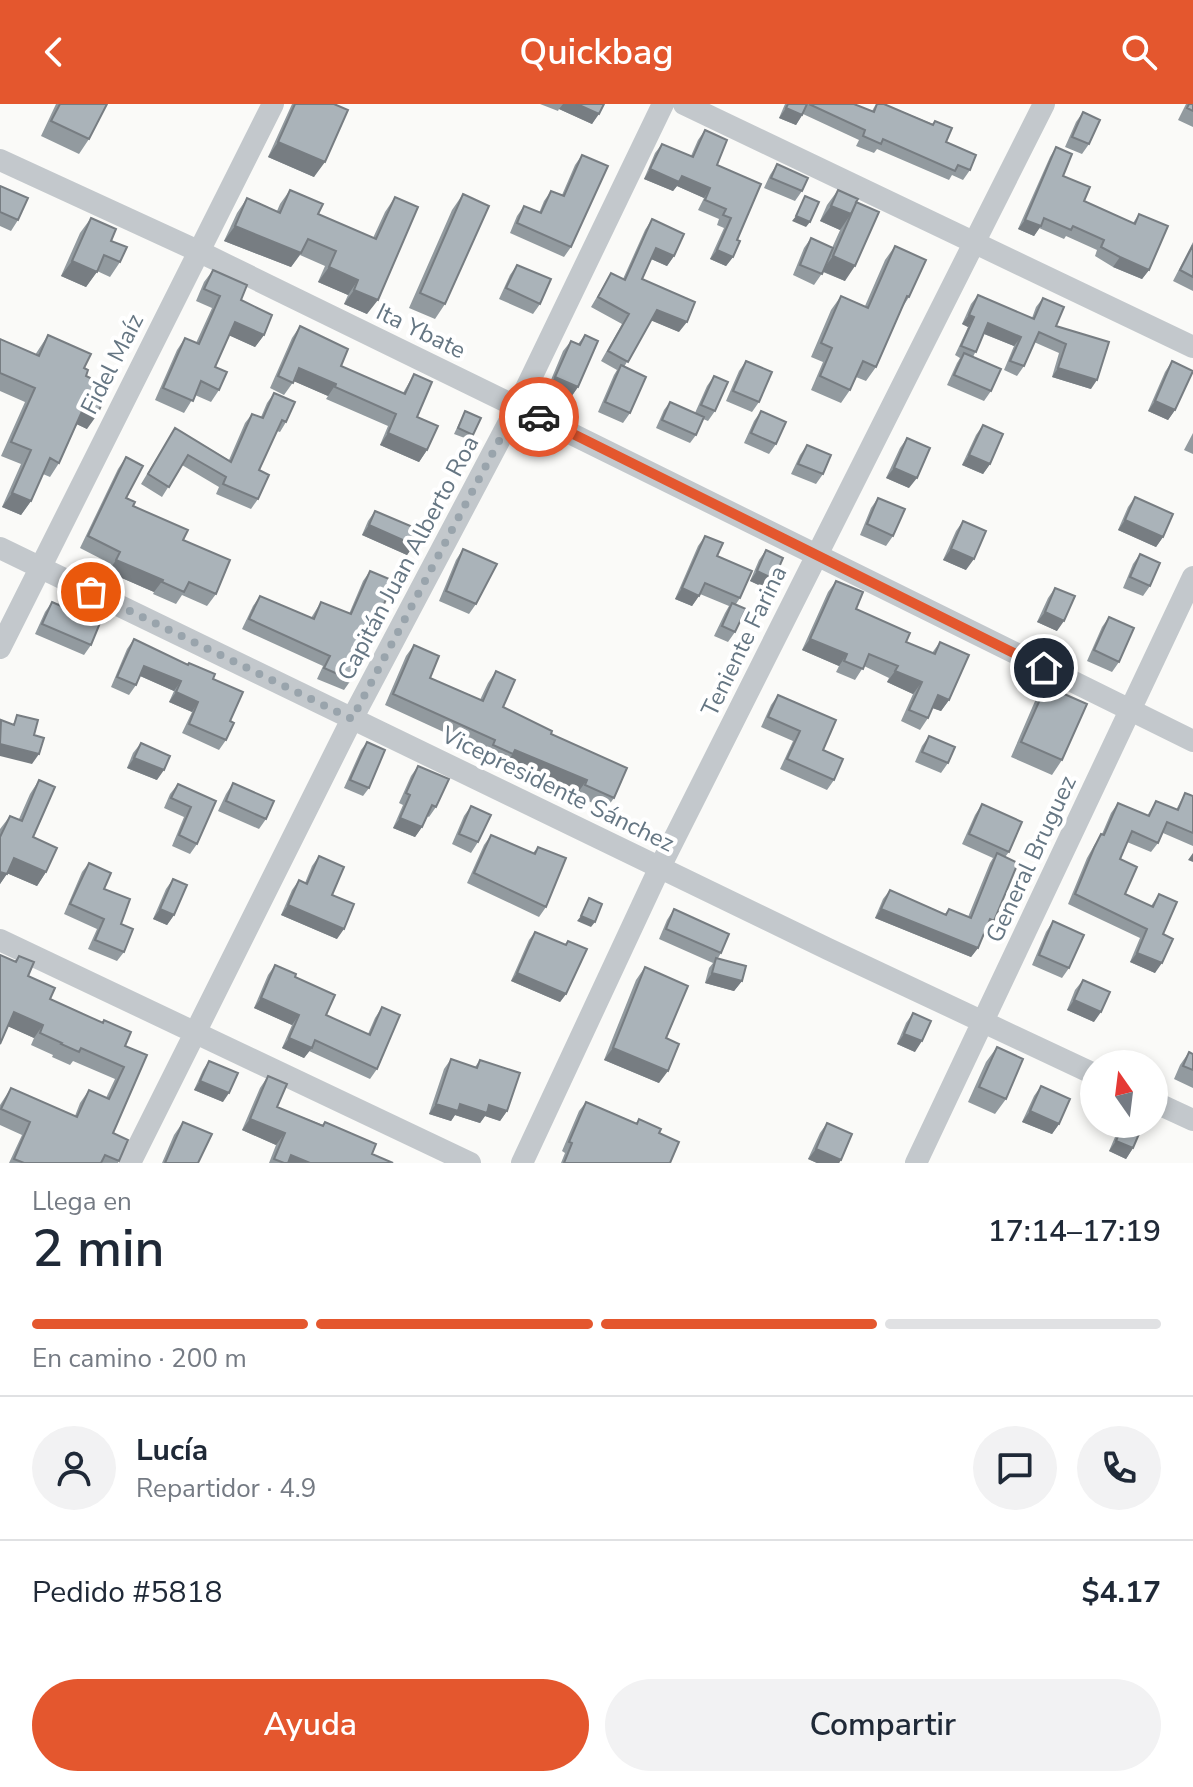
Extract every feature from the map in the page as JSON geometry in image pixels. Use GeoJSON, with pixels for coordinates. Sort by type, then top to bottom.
{"type":"FeatureCollection","features":[{"type":"Feature","properties":{"kind":"street","name":"Fidel Maíz"},"geometry":{"type":"LineString","coordinates":[[0,648],[273,104]]}},
{"type":"Feature","properties":{"kind":"street","name":"Capitán Juan Alberto Roa"},"geometry":{"type":"LineString","coordinates":[[130,1163],[352,719],[517,407],[663,104]]}},
{"type":"Feature","properties":{"kind":"street"},"geometry":{"type":"LineString","coordinates":[[684,104],[1193,347]]}},
{"type":"Feature","properties":{"kind":"street","name":"Teniente Farina"},"geometry":{"type":"LineString","coordinates":[[522,1163],[660,867],[1044,104]]}},
{"type":"Feature","properties":{"kind":"street","name":"Ita Ybate"},"geometry":{"type":"LineString","coordinates":[[0,160],[198,251],[1193,741]]}},
{"type":"Feature","properties":{"kind":"street","name":"Vicepresidente Sánchez"},"geometry":{"type":"LineString","coordinates":[[0,548],[1080,1067]]}},
{"type":"Feature","properties":{"kind":"street","name":"General Bruguez"},"geometry":{"type":"LineString","coordinates":[[916,1163],[1193,577]]}},
{"type":"Feature","properties":{"kind":"street"},"geometry":{"type":"LineString","coordinates":[[0,940],[470,1163]]}},
{"type":"Feature","properties":{"kind":"street"},"geometry":{"type":"LineString","coordinates":[[1168,1108],[1193,1120]]}},
{"type":"Feature","properties":{"kind":"building"},"geometry":{"type":"Polygon","coordinates":[[[60,104],[107,104],[89,139],[51,121],[60,104]]]}},
{"type":"Feature","properties":{"kind":"building"},"geometry":{"type":"Polygon","coordinates":[[[295,104],[334,104],[348,110],[325,162],[278,142],[295,104]]]}},
{"type":"Feature","properties":{"kind":"building"},"geometry":{"type":"Polygon","coordinates":[[[577,104],[604,104],[599,114],[577,104]]]}},
{"type":"Feature","properties":{"kind":"building"},"geometry":{"type":"Polygon","coordinates":[[[788,104],[807,104],[802,115],[786,108],[788,104]]]}},
{"type":"Feature","properties":{"kind":"building"},"geometry":{"type":"Polygon","coordinates":[[[809,104],[854,104],[874,112],[877,104],[884,104],[933,125],[935,121],[952,128],[946,142],[976,155],[970,170],[958,165],[955,171],[883,139],[881,144],[863,136],[865,130],[809,104]]]}},
{"type":"Feature","properties":{"kind":"building"},"geometry":{"type":"Polygon","coordinates":[[[1083,112],[1100,120],[1089,144],[1072,137],[1083,112]]]}},
{"type":"Feature","properties":{"kind":"building"},"geometry":{"type":"Polygon","coordinates":[[[705,130],[727,140],[717,165],[761,184],[733,257],[717,250],[731,218],[723,215],[726,209],[705,200],[710,188],[682,176],[679,182],[650,169],[662,144],[693,157],[705,130]]]}},
{"type":"Feature","properties":{"kind":"building"},"geometry":{"type":"Polygon","coordinates":[[[1056,147],[1072,154],[1063,176],[1090,187],[1084,201],[1135,224],[1139,214],[1168,226],[1149,270],[1101,247],[1104,240],[1073,226],[1071,230],[1044,218],[1041,226],[1025,220],[1056,147]]]}},
{"type":"Feature","properties":{"kind":"building"},"geometry":{"type":"Polygon","coordinates":[[[582,155],[608,166],[571,247],[517,223],[524,206],[541,213],[551,191],[564,196],[582,155]]]}},
{"type":"Feature","properties":{"kind":"building"},"geometry":{"type":"Polygon","coordinates":[[[777,164],[808,178],[802,191],[771,178],[777,164]]]}},
{"type":"Feature","properties":{"kind":"building"},"geometry":{"type":"Polygon","coordinates":[[[0,186],[28,198],[18,220],[0,212],[0,186]]]}},
{"type":"Feature","properties":{"kind":"building"},"geometry":{"type":"Polygon","coordinates":[[[290,190],[323,204],[318,214],[376,239],[395,197],[418,207],[378,300],[354,290],[358,280],[329,267],[336,251],[308,239],[301,253],[235,226],[247,198],[280,213],[290,190]]]}},
{"type":"Feature","properties":{"kind":"building"},"geometry":{"type":"Polygon","coordinates":[[[838,190],[879,212],[855,266],[833,256],[856,203],[851,214],[831,206],[838,190]]]}},
{"type":"Feature","properties":{"kind":"building"},"geometry":{"type":"Polygon","coordinates":[[[463,194],[489,206],[445,304],[420,293],[463,194]]]}},
{"type":"Feature","properties":{"kind":"building"},"geometry":{"type":"Polygon","coordinates":[[[805,196],[819,202],[810,222],[796,216],[805,196]]]}},
{"type":"Feature","properties":{"kind":"building"},"geometry":{"type":"Polygon","coordinates":[[[91,218],[116,229],[111,241],[127,247],[120,262],[104,255],[97,272],[72,261],[91,218]]]}},
{"type":"Feature","properties":{"kind":"building"},"geometry":{"type":"Polygon","coordinates":[[[652,219],[684,234],[674,256],[656,248],[642,279],[695,302],[687,322],[657,310],[628,362],[608,351],[629,314],[598,297],[611,273],[625,280],[652,219]]]}},
{"type":"Feature","properties":{"kind":"building"},"geometry":{"type":"Polygon","coordinates":[[[811,238],[833,248],[822,274],[800,265],[811,238]]]}},
{"type":"Feature","properties":{"kind":"building"},"geometry":{"type":"Polygon","coordinates":[[[1193,245],[1193,277],[1180,270],[1193,245]]]}},
{"type":"Feature","properties":{"kind":"building"},"geometry":{"type":"Polygon","coordinates":[[[895,246],[926,260],[876,367],[863,361],[850,390],[820,376],[832,348],[821,343],[841,296],[868,308],[895,246]]]}},
{"type":"Feature","properties":{"kind":"building"},"geometry":{"type":"Polygon","coordinates":[[[517,265],[551,279],[540,304],[506,288],[517,265]]]}},
{"type":"Feature","properties":{"kind":"building"},"geometry":{"type":"Polygon","coordinates":[[[213,270],[247,285],[241,300],[272,315],[264,335],[235,322],[215,367],[227,372],[219,390],[201,381],[193,401],[163,388],[185,338],[199,344],[220,296],[204,289],[213,270]]]}},
{"type":"Feature","properties":{"kind":"building"},"geometry":{"type":"Polygon","coordinates":[[[978,295],[1034,319],[1043,298],[1064,307],[1056,326],[1109,342],[1097,380],[1058,368],[1066,344],[1039,332],[1024,366],[1010,361],[1021,337],[988,323],[976,352],[961,346],[974,317],[969,315],[978,295]]]}},
{"type":"Feature","properties":{"kind":"building"},"geometry":{"type":"Polygon","coordinates":[[[300,326],[348,349],[341,366],[405,394],[414,374],[432,382],[417,417],[438,426],[427,450],[388,433],[396,414],[335,387],[336,384],[299,368],[293,383],[278,376],[300,326]]]}},
{"type":"Feature","properties":{"kind":"building"},"geometry":{"type":"Polygon","coordinates":[[[48,335],[91,354],[84,368],[88,370],[86,376],[109,387],[97,415],[83,409],[59,463],[50,458],[31,501],[12,493],[31,450],[11,442],[35,388],[0,373],[0,339],[39,356],[48,335]]]}},
{"type":"Feature","properties":{"kind":"building"},"geometry":{"type":"Polygon","coordinates":[[[585,335],[598,341],[578,387],[555,377],[571,341],[580,345],[585,335]]]}},
{"type":"Feature","properties":{"kind":"building"},"geometry":{"type":"Polygon","coordinates":[[[964,353],[1001,369],[991,391],[954,375],[964,353]]]}},
{"type":"Feature","properties":{"kind":"building"},"geometry":{"type":"Polygon","coordinates":[[[746,361],[772,372],[759,402],[733,391],[746,361]]]}},
{"type":"Feature","properties":{"kind":"building"},"geometry":{"type":"Polygon","coordinates":[[[1172,361],[1193,371],[1175,410],[1155,401],[1172,361]]]}},
{"type":"Feature","properties":{"kind":"building"},"geometry":{"type":"Polygon","coordinates":[[[621,365],[646,377],[630,413],[605,402],[621,365]]]}},
{"type":"Feature","properties":{"kind":"building"},"geometry":{"type":"Polygon","coordinates":[[[714,376],[728,382],[715,411],[701,405],[714,376]]]}},
{"type":"Feature","properties":{"kind":"building"},"geometry":{"type":"Polygon","coordinates":[[[274,393],[295,402],[286,422],[282,420],[259,470],[269,475],[258,499],[223,484],[226,477],[188,455],[169,487],[148,474],[175,428],[231,462],[252,414],[263,418],[274,393]]]}},
{"type":"Feature","properties":{"kind":"building"},"geometry":{"type":"Polygon","coordinates":[[[670,402],[704,417],[696,435],[662,420],[670,402]]]}},
{"type":"Feature","properties":{"kind":"building"},"geometry":{"type":"Polygon","coordinates":[[[465,411],[481,418],[473,435],[458,428],[465,411]]]}},
{"type":"Feature","properties":{"kind":"building"},"geometry":{"type":"Polygon","coordinates":[[[761,411],[786,422],[776,444],[751,433],[761,411]]]}},
{"type":"Feature","properties":{"kind":"building"},"geometry":{"type":"Polygon","coordinates":[[[983,425],[1003,434],[990,464],[969,455],[983,425]]]}},
{"type":"Feature","properties":{"kind":"building"},"geometry":{"type":"Polygon","coordinates":[[[907,438],[930,448],[917,478],[894,468],[907,438]]]}},
{"type":"Feature","properties":{"kind":"building"},"geometry":{"type":"Polygon","coordinates":[[[807,445],[831,455],[823,474],[798,464],[807,445]]]}},
{"type":"Feature","properties":{"kind":"building"},"geometry":{"type":"Polygon","coordinates":[[[126,457],[143,466],[126,498],[135,502],[133,506],[188,530],[183,540],[230,560],[216,594],[189,582],[184,592],[116,560],[120,552],[88,536],[126,457]]]}},
{"type":"Feature","properties":{"kind":"building"},"geometry":{"type":"Polygon","coordinates":[[[1135,497],[1173,514],[1163,537],[1125,520],[1135,497]]]}},
{"type":"Feature","properties":{"kind":"building"},"geometry":{"type":"Polygon","coordinates":[[[878,498],[905,509],[893,536],[867,524],[878,498]]]}},
{"type":"Feature","properties":{"kind":"building"},"geometry":{"type":"Polygon","coordinates":[[[375,511],[420,530],[414,545],[369,525],[375,511]]]}},
{"type":"Feature","properties":{"kind":"building"},"geometry":{"type":"Polygon","coordinates":[[[963,521],[986,531],[974,559],[951,549],[963,521]]]}},
{"type":"Feature","properties":{"kind":"building"},"geometry":{"type":"Polygon","coordinates":[[[705,536],[723,543],[717,556],[752,571],[740,598],[705,583],[699,596],[682,588],[705,536]]]}},
{"type":"Feature","properties":{"kind":"building"},"geometry":{"type":"Polygon","coordinates":[[[463,549],[497,564],[476,604],[446,591],[463,549]]]}},
{"type":"Feature","properties":{"kind":"building"},"geometry":{"type":"Polygon","coordinates":[[[766,550],[783,558],[774,579],[757,571],[766,550]]]}},
{"type":"Feature","properties":{"kind":"building"},"geometry":{"type":"Polygon","coordinates":[[[1140,554],[1160,563],[1150,586],[1130,577],[1140,554]]]}},
{"type":"Feature","properties":{"kind":"building"},"geometry":{"type":"Polygon","coordinates":[[[370,571],[394,581],[351,680],[324,668],[330,656],[249,619],[260,596],[314,619],[321,602],[351,614],[370,571]]]}},
{"type":"Feature","properties":{"kind":"building"},"geometry":{"type":"Polygon","coordinates":[[[836,581],[863,592],[856,609],[910,633],[906,642],[935,654],[940,642],[969,655],[949,700],[938,695],[928,718],[909,710],[922,682],[895,671],[898,666],[869,654],[863,669],[844,661],[847,654],[810,639],[836,581]]]}},
{"type":"Feature","properties":{"kind":"building"},"geometry":{"type":"Polygon","coordinates":[[[1055,588],[1075,596],[1064,621],[1045,612],[1055,588]]]}},
{"type":"Feature","properties":{"kind":"building"},"geometry":{"type":"Polygon","coordinates":[[[52,602],[100,623],[91,645],[42,624],[52,602]]]}},
{"type":"Feature","properties":{"kind":"building"},"geometry":{"type":"Polygon","coordinates":[[[732,603],[746,609],[735,632],[722,626],[732,603]]]}},
{"type":"Feature","properties":{"kind":"building"},"geometry":{"type":"Polygon","coordinates":[[[1109,617],[1134,628],[1119,662],[1094,650],[1109,617]]]}},
{"type":"Feature","properties":{"kind":"building"},"geometry":{"type":"Polygon","coordinates":[[[134,639],[188,665],[215,674],[213,679],[243,692],[230,721],[234,723],[226,740],[189,724],[198,702],[176,692],[181,681],[144,666],[136,685],[117,677],[134,639]]]}},
{"type":"Feature","properties":{"kind":"building"},"geometry":{"type":"Polygon","coordinates":[[[414,645],[439,656],[430,678],[483,701],[496,671],[515,680],[503,707],[552,731],[551,734],[627,768],[614,798],[585,785],[587,780],[515,750],[513,754],[493,745],[495,740],[393,694],[414,645]]]}},
{"type":"Feature","properties":{"kind":"building"},"geometry":{"type":"Polygon","coordinates":[[[1046,686],[1087,704],[1062,760],[1021,742],[1046,686]]]}},
{"type":"Feature","properties":{"kind":"building"},"geometry":{"type":"Polygon","coordinates":[[[778,695],[836,720],[823,750],[843,759],[834,780],[787,759],[800,731],[768,717],[778,695]]]}},
{"type":"Feature","properties":{"kind":"building"},"geometry":{"type":"Polygon","coordinates":[[[17,715],[38,720],[34,735],[44,738],[39,754],[0,744],[1,720],[14,725],[17,715]]]}},
{"type":"Feature","properties":{"kind":"building"},"geometry":{"type":"Polygon","coordinates":[[[929,736],[955,747],[948,763],[922,752],[929,736]]]}},
{"type":"Feature","properties":{"kind":"building"},"geometry":{"type":"Polygon","coordinates":[[[367,742],[385,750],[369,788],[350,780],[367,742]]]}},
{"type":"Feature","properties":{"kind":"building"},"geometry":{"type":"Polygon","coordinates":[[[141,743],[170,756],[164,770],[134,758],[141,743]]]}},
{"type":"Feature","properties":{"kind":"building"},"geometry":{"type":"Polygon","coordinates":[[[418,766],[449,779],[422,827],[400,818],[410,795],[406,793],[418,766]]]}},
{"type":"Feature","properties":{"kind":"building"},"geometry":{"type":"Polygon","coordinates":[[[39,780],[55,787],[33,837],[57,848],[46,872],[14,858],[7,874],[0,872],[0,837],[10,816],[22,821],[39,780]]]}},
{"type":"Feature","properties":{"kind":"building"},"geometry":{"type":"Polygon","coordinates":[[[233,783],[274,801],[266,819],[226,801],[233,783]]]}},
{"type":"Feature","properties":{"kind":"building"},"geometry":{"type":"Polygon","coordinates":[[[178,784],[216,801],[197,844],[179,835],[191,807],[171,798],[178,784]]]}},
{"type":"Feature","properties":{"kind":"building"},"geometry":{"type":"Polygon","coordinates":[[[1185,793],[1193,796],[1193,833],[1167,822],[1158,843],[1132,831],[1120,859],[1137,867],[1125,894],[1153,907],[1159,894],[1177,902],[1163,934],[1173,939],[1162,963],[1137,953],[1147,929],[1075,894],[1094,848],[1101,834],[1104,835],[1118,803],[1149,816],[1156,801],[1178,810],[1185,793]]]}},
{"type":"Feature","properties":{"kind":"building"},"geometry":{"type":"Polygon","coordinates":[[[982,804],[1022,822],[1009,852],[969,834],[982,804]]]}},
{"type":"Feature","properties":{"kind":"building"},"geometry":{"type":"Polygon","coordinates":[[[471,806],[491,815],[478,842],[459,834],[471,806]]]}},
{"type":"Feature","properties":{"kind":"building"},"geometry":{"type":"Polygon","coordinates":[[[491,835],[535,854],[538,847],[566,858],[546,907],[474,873],[491,835]]]}},
{"type":"Feature","properties":{"kind":"building"},"geometry":{"type":"Polygon","coordinates":[[[997,853],[1018,863],[994,921],[990,919],[978,948],[881,909],[890,890],[946,915],[949,909],[971,918],[997,853]]]}},
{"type":"Feature","properties":{"kind":"building"},"geometry":{"type":"Polygon","coordinates":[[[319,856],[344,867],[332,895],[354,904],[344,929],[288,905],[299,880],[307,884],[319,856]]]}},
{"type":"Feature","properties":{"kind":"building"},"geometry":{"type":"Polygon","coordinates":[[[89,863],[111,873],[104,889],[130,899],[121,924],[133,929],[124,952],[95,940],[104,919],[70,904],[89,863]]]}},
{"type":"Feature","properties":{"kind":"building"},"geometry":{"type":"Polygon","coordinates":[[[173,879],[187,885],[174,915],[160,909],[173,879]]]}},
{"type":"Feature","properties":{"kind":"building"},"geometry":{"type":"Polygon","coordinates":[[[589,898],[602,904],[595,922],[581,916],[589,898]]]}},
{"type":"Feature","properties":{"kind":"building"},"geometry":{"type":"Polygon","coordinates":[[[674,909],[729,934],[721,953],[666,929],[674,909]]]}},
{"type":"Feature","properties":{"kind":"building"},"geometry":{"type":"Polygon","coordinates":[[[1053,921],[1084,935],[1069,968],[1039,955],[1053,921]]]}},
{"type":"Feature","properties":{"kind":"building"},"geometry":{"type":"Polygon","coordinates":[[[535,932],[566,945],[568,941],[587,949],[566,994],[517,973],[535,932]]]}},
{"type":"Feature","properties":{"kind":"building"},"geometry":{"type":"Polygon","coordinates":[[[0,955],[16,962],[19,956],[34,962],[28,976],[55,988],[50,999],[131,1032],[125,1046],[147,1055],[113,1133],[128,1140],[119,1161],[105,1155],[101,1163],[24,1163],[14,1159],[30,1122],[1,1109],[11,1088],[77,1117],[89,1090],[109,1099],[124,1067],[81,1048],[79,1052],[61,1044],[40,1033],[43,1025],[14,1012],[0,1044],[0,955]]]}},
{"type":"Feature","properties":{"kind":"building"},"geometry":{"type":"Polygon","coordinates":[[[716,958],[746,966],[742,981],[712,973],[716,958]]]}},
{"type":"Feature","properties":{"kind":"building"},"geometry":{"type":"Polygon","coordinates":[[[275,965],[335,995],[326,1015],[370,1035],[382,1007],[400,1015],[377,1069],[315,1040],[312,1048],[289,1038],[299,1015],[261,998],[275,965]]]}},
{"type":"Feature","properties":{"kind":"building"},"geometry":{"type":"Polygon","coordinates":[[[645,967],[688,986],[666,1038],[679,1044],[668,1071],[613,1048],[645,967]]]}},
{"type":"Feature","properties":{"kind":"building"},"geometry":{"type":"Polygon","coordinates":[[[1083,980],[1110,992],[1101,1012],[1074,1000],[1083,980]]]}},
{"type":"Feature","properties":{"kind":"building"},"geometry":{"type":"Polygon","coordinates":[[[913,1013],[931,1021],[922,1041],[904,1034],[913,1013]]]}},
{"type":"Feature","properties":{"kind":"building"},"geometry":{"type":"Polygon","coordinates":[[[997,1047],[1023,1059],[1006,1099],[979,1087],[997,1047]]]}},
{"type":"Feature","properties":{"kind":"building"},"geometry":{"type":"Polygon","coordinates":[[[1189,1052],[1193,1054],[1193,1070],[1183,1066],[1189,1052]]]}},
{"type":"Feature","properties":{"kind":"building"},"geometry":{"type":"Polygon","coordinates":[[[451,1059],[477,1068],[480,1060],[520,1073],[507,1111],[489,1105],[487,1113],[460,1104],[458,1111],[436,1104],[451,1059]]]}},
{"type":"Feature","properties":{"kind":"building"},"geometry":{"type":"Polygon","coordinates":[[[209,1061],[238,1073],[229,1093],[200,1081],[209,1061]]]}},
{"type":"Feature","properties":{"kind":"building"},"geometry":{"type":"Polygon","coordinates":[[[268,1076],[287,1084],[277,1107],[323,1126],[325,1122],[376,1144],[372,1154],[393,1163],[310,1163],[291,1155],[288,1163],[274,1159],[285,1133],[250,1119],[268,1076]]]}},
{"type":"Feature","properties":{"kind":"building"},"geometry":{"type":"Polygon","coordinates":[[[1041,1086],[1070,1099],[1059,1124],[1030,1111],[1041,1086]]]}},
{"type":"Feature","properties":{"kind":"building"},"geometry":{"type":"Polygon","coordinates":[[[586,1102],[637,1124],[639,1119],[679,1142],[670,1163],[564,1163],[572,1143],[569,1142],[586,1102]]]}},
{"type":"Feature","properties":{"kind":"building"},"geometry":{"type":"Polygon","coordinates":[[[183,1122],[212,1134],[198,1163],[165,1163],[183,1122]]]}},
{"type":"Feature","properties":{"kind":"building"},"geometry":{"type":"Polygon","coordinates":[[[827,1123],[852,1134],[841,1160],[816,1149],[827,1123]]]}},
{"type":"Feature","properties":{"kind":"building"},"geometry":{"type":"Polygon","coordinates":[[[1117,1138],[1137,1138],[1133,1148],[1116,1141],[1117,1138]]]}},
{"type":"Feature","properties":{"kind":"way so far"},"geometry":{"type":"LineString","coordinates":[[91,592],[352,719],[517,407],[539,417]]}},
{"type":"Feature","properties":{"kind":"route"},"geometry":{"type":"LineString","coordinates":[[539,417],[1044,668]]}}]}
